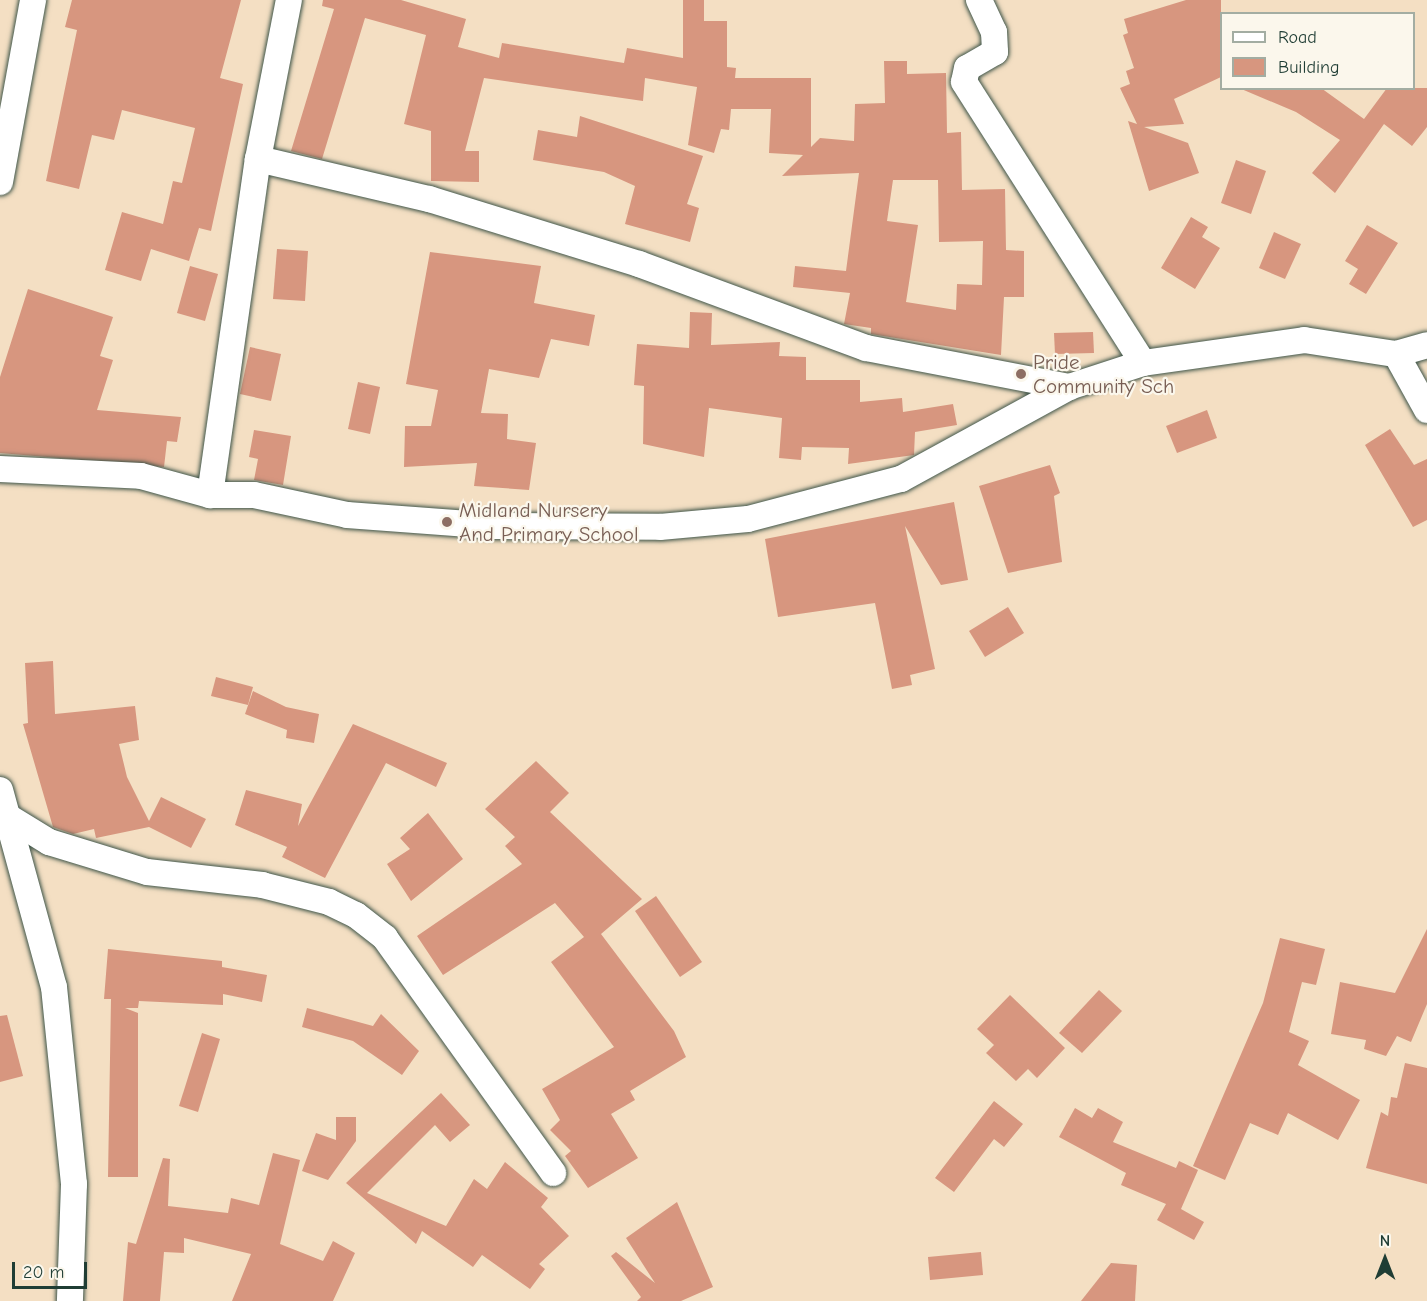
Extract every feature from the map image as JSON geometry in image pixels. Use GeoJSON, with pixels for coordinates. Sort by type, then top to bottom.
{"type":"FeatureCollection","features":[{"type":"Feature","properties":{"kind":"street"},"geometry":{"type":"LineString","coordinates":[[0,182],[33,0]]}},
{"type":"Feature","properties":{"kind":"street"},"geometry":{"type":"LineString","coordinates":[[210,495],[258,159],[289,0]]}},
{"type":"Feature","properties":{"kind":"street"},"geometry":{"type":"LineString","coordinates":[[979,0],[994,32],[995,52],[968,68],[964,82],[1143,363]]}},
{"type":"Feature","properties":{"kind":"street"},"geometry":{"type":"LineString","coordinates":[[258,159],[429,200],[628,261],[866,348],[1069,387]]}},
{"type":"Feature","properties":{"kind":"street"},"geometry":{"type":"LineString","coordinates":[[0,469],[141,476],[210,495],[254,495],[347,515],[496,526],[660,527],[748,519],[901,479],[1069,387],[1143,363],[1304,340],[1396,354],[1427,345]]}},
{"type":"Feature","properties":{"kind":"street"},"geometry":{"type":"LineString","coordinates":[[1396,354],[1427,410]]}},
{"type":"Feature","properties":{"kind":"street"},"geometry":{"type":"LineString","coordinates":[[0,790],[10,818],[54,987],[68,1088],[74,1184],[70,1301]]}},
{"type":"Feature","properties":{"kind":"street"},"geometry":{"type":"LineString","coordinates":[[10,818],[49,842],[147,872],[262,885],[329,902],[356,915],[385,938],[553,1173]]}},
{"type":"Feature","properties":{"kind":"building"},"geometry":{"type":"Polygon","coordinates":[[[72,0],[241,0],[220,78],[243,84],[211,231],[199,228],[189,261],[151,249],[141,281],[105,270],[122,212],[163,224],[173,181],[182,183],[195,128],[122,110],[114,140],[92,135],[79,189],[46,181],[77,30],[65,27],[72,0]]]}},
{"type":"Feature","properties":{"kind":"building"},"geometry":{"type":"Polygon","coordinates":[[[323,0],[401,0],[466,19],[458,47],[499,58],[502,43],[624,63],[627,48],[683,58],[683,0],[704,0],[704,21],[727,21],[727,67],[736,68],[735,78],[811,78],[811,147],[820,138],[854,141],[855,104],[885,103],[884,61],[907,61],[907,74],[946,73],[947,133],[961,132],[962,190],[1005,189],[1006,250],[1024,251],[1024,297],[1004,297],[1001,355],[871,334],[871,328],[844,324],[850,293],[793,287],[795,266],[846,271],[859,173],[782,176],[803,155],[769,153],[771,109],[731,109],[729,130],[721,129],[714,153],[688,145],[697,87],[645,78],[643,101],[484,78],[465,151],[479,151],[479,182],[431,181],[431,131],[404,124],[426,35],[365,18],[322,159],[291,151],[334,9],[322,6],[323,0]],[[893,180],[887,221],[918,225],[906,302],[956,310],[957,284],[982,285],[983,241],[939,242],[938,180],[893,180]]]}},
{"type":"Feature","properties":{"kind":"building"},"geometry":{"type":"Polygon","coordinates":[[[1186,0],[1221,0],[1220,77],[1174,99],[1184,124],[1144,127],[1188,143],[1199,173],[1149,191],[1128,121],[1137,124],[1120,88],[1130,84],[1126,71],[1134,68],[1123,35],[1128,33],[1124,19],[1186,0]]]}},
{"type":"Feature","properties":{"kind":"building"},"geometry":{"type":"Polygon","coordinates":[[[1427,88],[1427,127],[1412,146],[1384,124],[1335,193],[1312,173],[1340,140],[1296,112],[1244,90],[1324,90],[1364,119],[1386,90],[1427,88]]]}},
{"type":"Feature","properties":{"kind":"building"},"geometry":{"type":"Polygon","coordinates":[[[580,116],[703,156],[687,204],[699,208],[690,242],[625,224],[635,186],[604,172],[533,160],[538,130],[577,137],[580,116]]]}},
{"type":"Feature","properties":{"kind":"building"},"geometry":{"type":"Polygon","coordinates":[[[1236,160],[1266,171],[1251,214],[1221,203],[1236,160]]]}},
{"type":"Feature","properties":{"kind":"building"},"geometry":{"type":"Polygon","coordinates":[[[1191,217],[1208,227],[1202,237],[1220,248],[1195,289],[1161,268],[1191,217]]]}},
{"type":"Feature","properties":{"kind":"building"},"geometry":{"type":"Polygon","coordinates":[[[1367,225],[1398,243],[1366,294],[1349,284],[1358,269],[1345,261],[1367,225]]]}},
{"type":"Feature","properties":{"kind":"building"},"geometry":{"type":"Polygon","coordinates":[[[1274,232],[1301,244],[1285,279],[1259,268],[1274,232]]]}},
{"type":"Feature","properties":{"kind":"building"},"geometry":{"type":"Polygon","coordinates":[[[277,249],[308,251],[305,301],[273,299],[277,249]]]}},
{"type":"Feature","properties":{"kind":"building"},"geometry":{"type":"Polygon","coordinates":[[[430,252],[541,266],[534,303],[595,315],[589,346],[551,339],[539,378],[489,369],[481,413],[508,414],[507,439],[536,443],[529,490],[474,486],[477,463],[404,467],[405,426],[431,426],[438,390],[406,384],[430,252]]]}},
{"type":"Feature","properties":{"kind":"building"},"geometry":{"type":"Polygon","coordinates":[[[190,266],[218,274],[205,321],[177,313],[190,266]]]}},
{"type":"Feature","properties":{"kind":"building"},"geometry":{"type":"Polygon","coordinates":[[[28,289],[113,317],[100,356],[113,360],[97,410],[181,417],[177,442],[167,441],[164,467],[0,453],[0,377],[28,289]]]}},
{"type":"Feature","properties":{"kind":"building"},"geometry":{"type":"Polygon","coordinates":[[[690,312],[712,313],[711,345],[780,342],[779,356],[806,357],[806,380],[860,380],[860,402],[902,398],[903,412],[953,404],[957,425],[915,432],[914,455],[848,464],[849,448],[802,447],[801,460],[779,458],[782,418],[709,408],[704,457],[643,444],[644,386],[634,385],[637,344],[689,348],[690,312]]]}},
{"type":"Feature","properties":{"kind":"building"},"geometry":{"type":"Polygon","coordinates":[[[1093,332],[1094,353],[1055,354],[1054,333],[1093,332]]]}},
{"type":"Feature","properties":{"kind":"building"},"geometry":{"type":"Polygon","coordinates":[[[250,347],[281,354],[271,401],[240,394],[250,347]]]}},
{"type":"Feature","properties":{"kind":"building"},"geometry":{"type":"Polygon","coordinates":[[[358,382],[380,387],[370,434],[348,429],[358,382]]]}},
{"type":"Feature","properties":{"kind":"building"},"geometry":{"type":"Polygon","coordinates":[[[1207,410],[1217,438],[1177,453],[1166,426],[1207,410]]]}},
{"type":"Feature","properties":{"kind":"building"},"geometry":{"type":"Polygon","coordinates":[[[1390,429],[1414,465],[1427,459],[1427,520],[1413,527],[1365,445],[1390,429]]]}},
{"type":"Feature","properties":{"kind":"building"},"geometry":{"type":"Polygon","coordinates":[[[254,430],[291,436],[283,485],[254,480],[258,459],[249,457],[254,430]]]}},
{"type":"Feature","properties":{"kind":"building"},"geometry":{"type":"Polygon","coordinates":[[[1050,465],[1060,493],[1054,496],[1062,562],[1008,573],[979,486],[1050,465]]]}},
{"type":"Feature","properties":{"kind":"building"},"geometry":{"type":"Polygon","coordinates":[[[954,502],[968,580],[941,585],[905,526],[935,669],[910,675],[912,685],[892,689],[875,603],[778,617],[765,539],[954,502]]]}},
{"type":"Feature","properties":{"kind":"building"},"geometry":{"type":"Polygon","coordinates":[[[1008,607],[1024,633],[985,657],[969,631],[1008,607]]]}},
{"type":"Feature","properties":{"kind":"building"},"geometry":{"type":"Polygon","coordinates":[[[53,661],[55,714],[135,706],[139,740],[119,744],[127,777],[149,821],[161,797],[206,819],[191,848],[149,827],[96,838],[94,829],[73,834],[53,827],[23,724],[28,723],[25,663],[53,661]]]}},
{"type":"Feature","properties":{"kind":"building"},"geometry":{"type":"Polygon","coordinates":[[[216,677],[253,687],[248,705],[211,696],[216,677]]]}},
{"type":"Feature","properties":{"kind":"building"},"geometry":{"type":"Polygon","coordinates":[[[253,691],[286,707],[319,714],[314,743],[286,738],[287,730],[245,714],[253,691]]]}},
{"type":"Feature","properties":{"kind":"building"},"geometry":{"type":"Polygon","coordinates":[[[353,724],[447,763],[436,787],[386,763],[325,878],[282,857],[287,847],[235,825],[246,790],[302,804],[298,826],[353,724]]]}},
{"type":"Feature","properties":{"kind":"building"},"geometry":{"type":"Polygon","coordinates":[[[536,761],[569,793],[550,812],[642,899],[601,934],[674,1031],[686,1057],[630,1091],[635,1100],[611,1114],[638,1158],[588,1188],[565,1156],[571,1151],[550,1130],[560,1120],[542,1089],[614,1047],[551,962],[584,937],[555,903],[443,975],[417,936],[522,864],[505,846],[515,837],[485,809],[536,761]]]}},
{"type":"Feature","properties":{"kind":"building"},"geometry":{"type":"Polygon","coordinates":[[[428,813],[463,859],[411,901],[387,864],[410,849],[400,838],[428,813]]]}},
{"type":"Feature","properties":{"kind":"building"},"geometry":{"type":"Polygon","coordinates":[[[656,896],[702,962],[680,977],[635,911],[656,896]]]}},
{"type":"Feature","properties":{"kind":"building"},"geometry":{"type":"Polygon","coordinates":[[[1427,929],[1427,1004],[1411,1042],[1397,1036],[1386,1056],[1364,1049],[1366,1040],[1331,1034],[1340,982],[1395,993],[1427,929]]]}},
{"type":"Feature","properties":{"kind":"building"},"geometry":{"type":"Polygon","coordinates":[[[1280,938],[1325,949],[1316,985],[1302,982],[1289,1032],[1309,1041],[1298,1065],[1360,1100],[1338,1140],[1288,1113],[1278,1135],[1250,1123],[1225,1180],[1193,1166],[1263,1003],[1280,938]]]}},
{"type":"Feature","properties":{"kind":"building"},"geometry":{"type":"Polygon","coordinates":[[[108,949],[222,961],[222,967],[267,975],[262,1002],[223,994],[223,1005],[139,1001],[138,1008],[125,1008],[138,1013],[138,1177],[108,1177],[111,999],[104,999],[108,949]]]}},
{"type":"Feature","properties":{"kind":"building"},"geometry":{"type":"Polygon","coordinates":[[[1099,990],[1122,1011],[1082,1053],[1059,1033],[1099,990]]]}},
{"type":"Feature","properties":{"kind":"building"},"geometry":{"type":"Polygon","coordinates":[[[1010,995],[1065,1048],[1037,1078],[1028,1069],[1016,1081],[986,1053],[994,1045],[977,1029],[1010,995]]]}},
{"type":"Feature","properties":{"kind":"building"},"geometry":{"type":"Polygon","coordinates":[[[307,1008],[373,1026],[381,1014],[419,1051],[402,1075],[353,1041],[302,1027],[307,1008]]]}},
{"type":"Feature","properties":{"kind":"building"},"geometry":{"type":"Polygon","coordinates":[[[7,1015],[23,1076],[0,1082],[0,1016],[7,1015]]]}},
{"type":"Feature","properties":{"kind":"building"},"geometry":{"type":"Polygon","coordinates":[[[202,1033],[220,1039],[198,1112],[179,1106],[202,1033]]]}},
{"type":"Feature","properties":{"kind":"building"},"geometry":{"type":"Polygon","coordinates":[[[1405,1063],[1427,1068],[1427,1184],[1366,1168],[1381,1112],[1388,1116],[1391,1097],[1397,1098],[1405,1063]]]}},
{"type":"Feature","properties":{"kind":"building"},"geometry":{"type":"Polygon","coordinates":[[[441,1093],[470,1125],[450,1142],[435,1125],[367,1193],[446,1226],[474,1179],[487,1189],[505,1162],[548,1198],[541,1207],[569,1236],[539,1264],[545,1269],[530,1289],[482,1255],[473,1267],[422,1231],[416,1244],[346,1183],[441,1093]]]}},
{"type":"Feature","properties":{"kind":"building"},"geometry":{"type":"Polygon","coordinates":[[[994,1101],[1023,1124],[1004,1147],[994,1139],[954,1192],[935,1178],[994,1101]]]}},
{"type":"Feature","properties":{"kind":"building"},"geometry":{"type":"Polygon","coordinates":[[[1075,1108],[1092,1118],[1098,1108],[1123,1122],[1113,1142],[1176,1168],[1179,1161],[1198,1170],[1181,1209],[1204,1222],[1194,1240],[1157,1220],[1166,1204],[1121,1185],[1126,1173],[1059,1137],[1075,1108]]]}},
{"type":"Feature","properties":{"kind":"building"},"geometry":{"type":"Polygon","coordinates":[[[336,1117],[356,1117],[356,1141],[328,1180],[302,1171],[316,1133],[336,1140],[336,1117]]]}},
{"type":"Feature","properties":{"kind":"building"},"geometry":{"type":"Polygon","coordinates":[[[273,1153],[300,1160],[280,1244],[323,1261],[333,1241],[355,1253],[333,1301],[232,1301],[251,1254],[184,1238],[184,1253],[164,1252],[160,1301],[123,1301],[128,1242],[136,1244],[163,1158],[170,1159],[168,1206],[228,1213],[231,1198],[259,1205],[273,1153]]]}},
{"type":"Feature","properties":{"kind":"building"},"geometry":{"type":"Polygon","coordinates":[[[677,1202],[713,1287],[681,1301],[637,1301],[641,1297],[611,1256],[616,1252],[655,1283],[626,1238],[677,1202]]]}},
{"type":"Feature","properties":{"kind":"building"},"geometry":{"type":"Polygon","coordinates":[[[981,1252],[983,1275],[930,1280],[928,1257],[981,1252]]]}},
{"type":"Feature","properties":{"kind":"building"},"geometry":{"type":"Polygon","coordinates":[[[1111,1263],[1137,1265],[1135,1301],[1081,1301],[1111,1263]]]}},
{"type":"Feature","properties":{"kind":"place","name":"Pride Community Sch"},"geometry":{"type":"Point","coordinates":[1021,374]}},
{"type":"Feature","properties":{"kind":"place","name":"Midland Nursery And Primary School"},"geometry":{"type":"Point","coordinates":[447,522]}}]}
